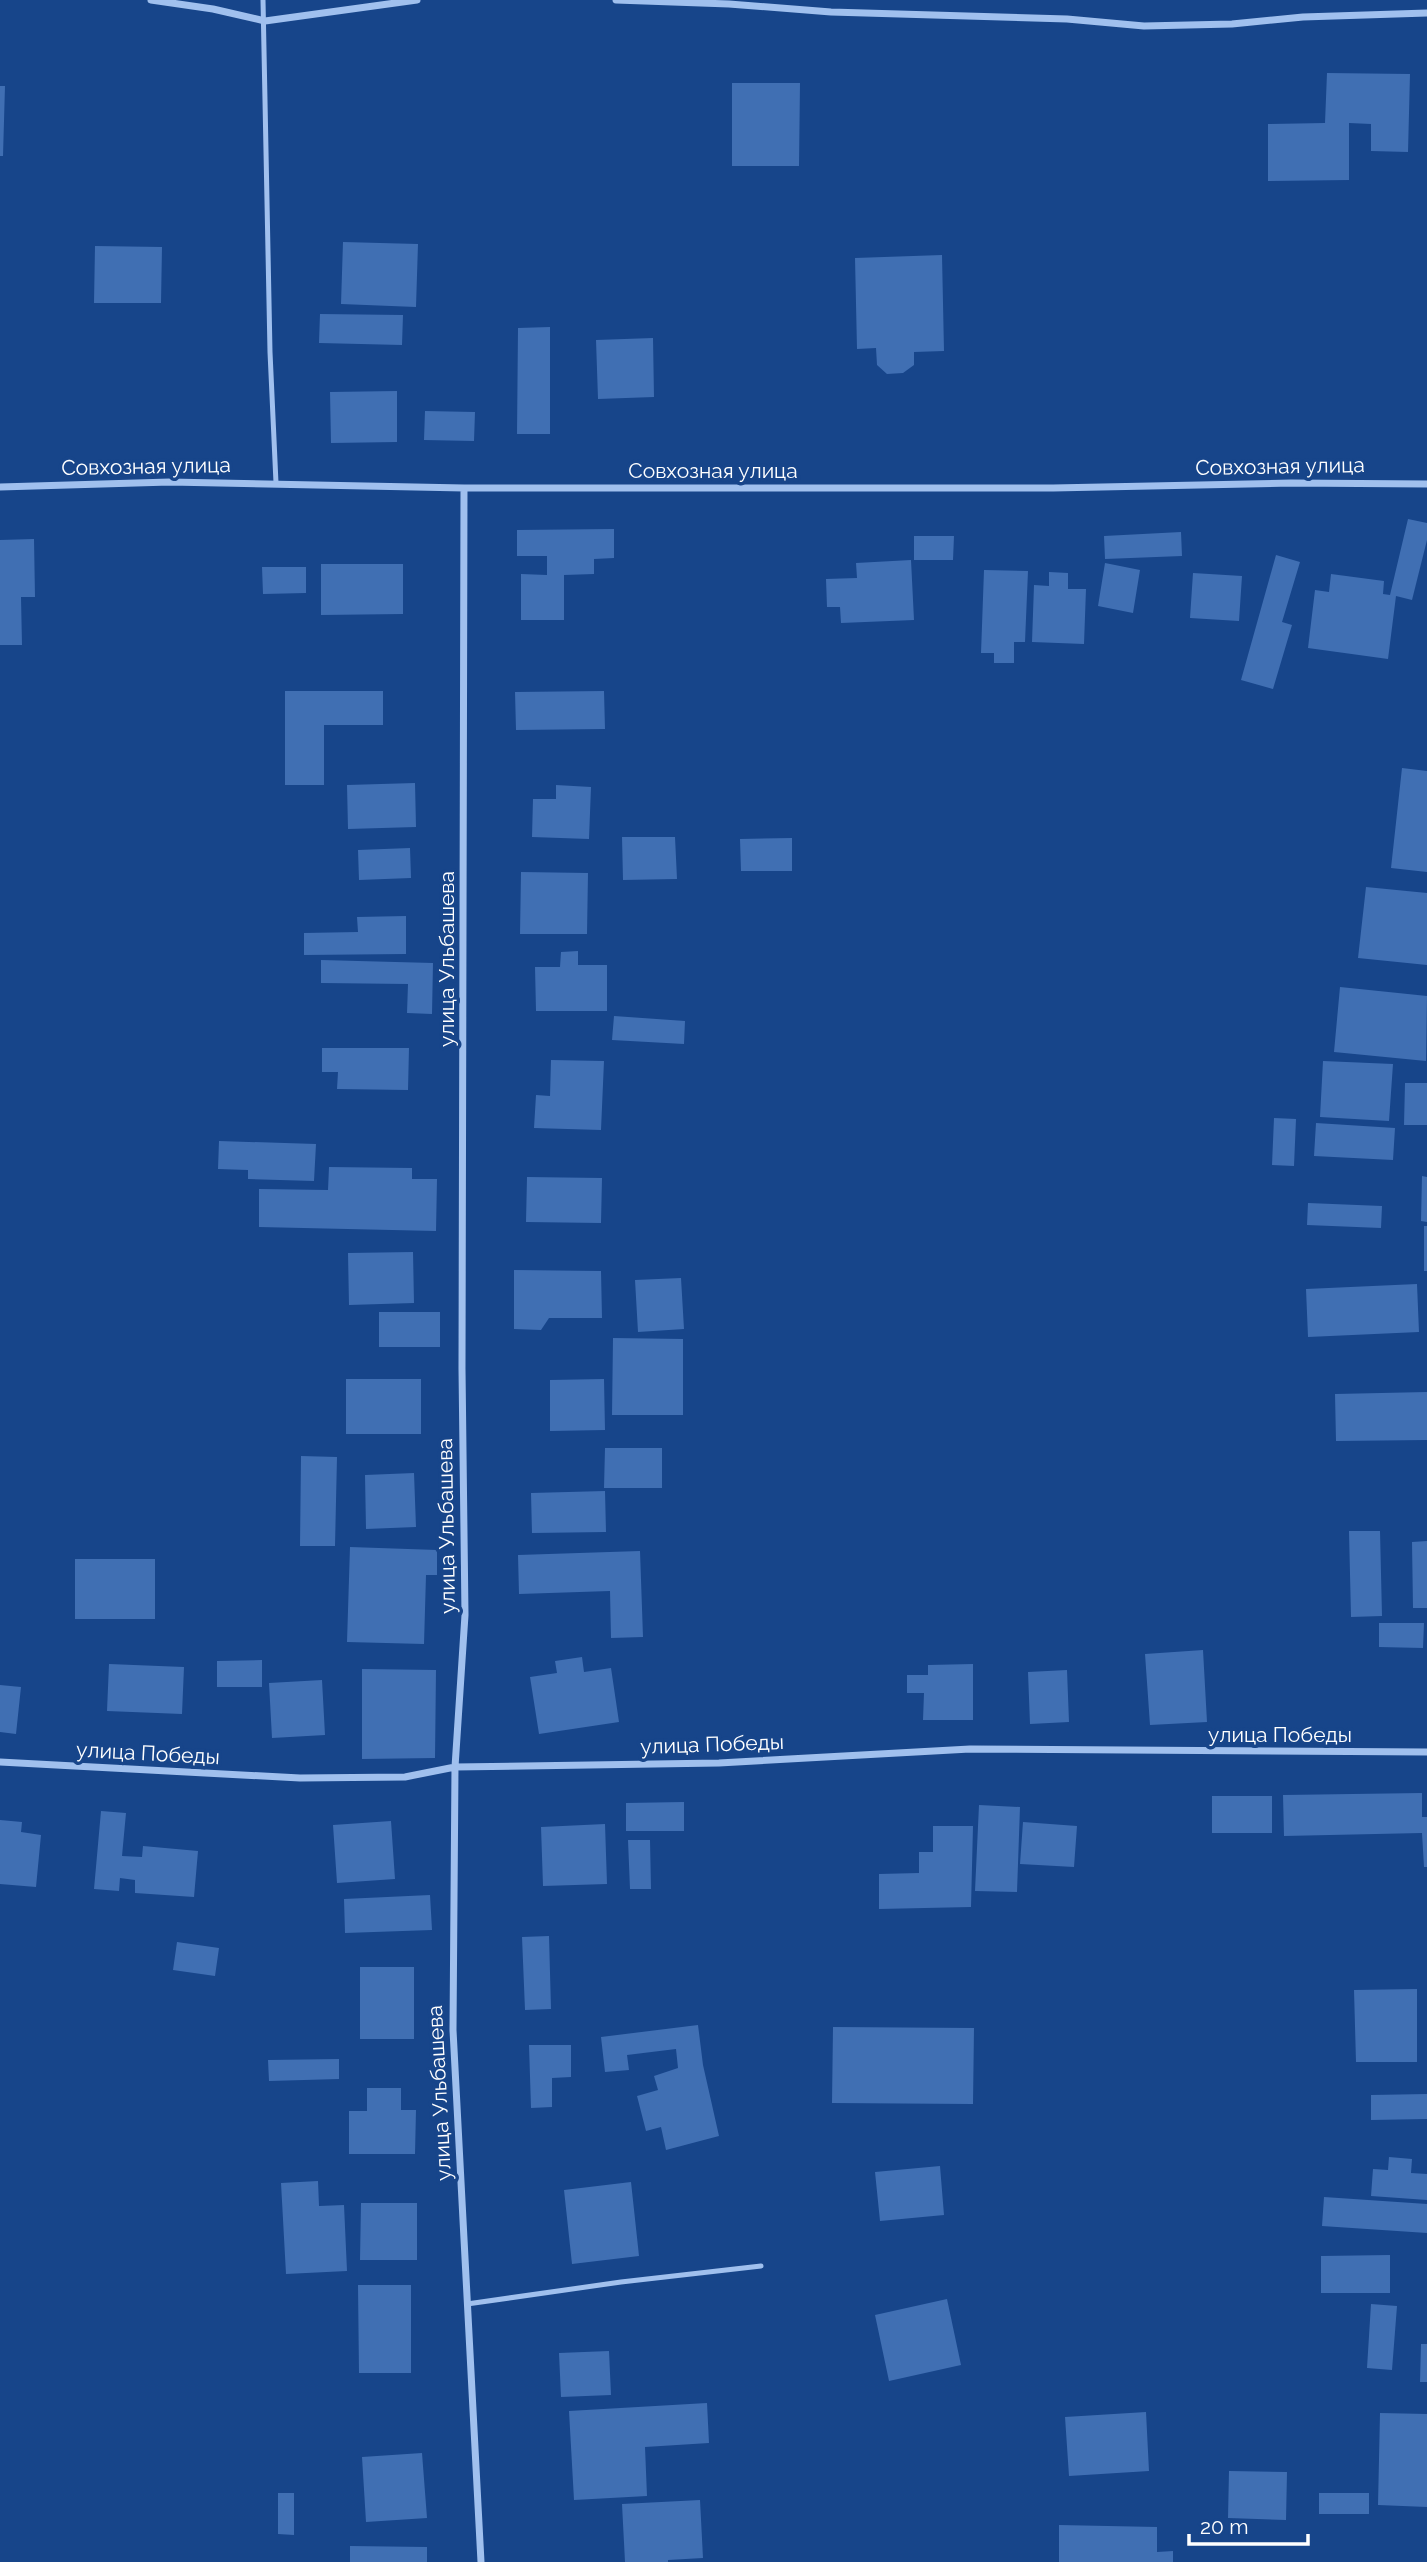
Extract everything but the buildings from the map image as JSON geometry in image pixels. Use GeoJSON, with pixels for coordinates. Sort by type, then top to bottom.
{"type":"FeatureCollection","features":[{"type":"Feature","properties":{"kind":"street"},"geometry":{"type":"LineString","coordinates":[[150,0],[213,9],[265,21],[417,0]]}},
{"type":"Feature","properties":{"kind":"street"},"geometry":{"type":"LineString","coordinates":[[616,0],[729,4],[831,12],[1067,19],[1144,26],[1427,13]]}},
{"type":"Feature","properties":{"kind":"street","name":"Совхозная улица"},"geometry":{"type":"LineString","coordinates":[[0,486],[170,482],[276,482],[464,488],[1053,488],[1291,483],[1427,484]]}},
{"type":"Feature","properties":{"kind":"street","name":"улица Ульбашева"},"geometry":{"type":"LineString","coordinates":[[464,488],[462,1369],[465,1615],[455,1768],[453,2030],[481,2562]]}},
{"type":"Feature","properties":{"kind":"street","name":"улица Победы"},"geometry":{"type":"LineString","coordinates":[[0,1762],[300,1778],[405,1777],[455,1768],[719,1763],[970,1749],[1427,1752]]}},
{"type":"Feature","properties":{"kind":"lane"},"geometry":{"type":"LineString","coordinates":[[264,0],[276,482]]}},
{"type":"Feature","properties":{"kind":"lane"},"geometry":{"type":"LineString","coordinates":[[467,2304],[761,2266]]}}]}
